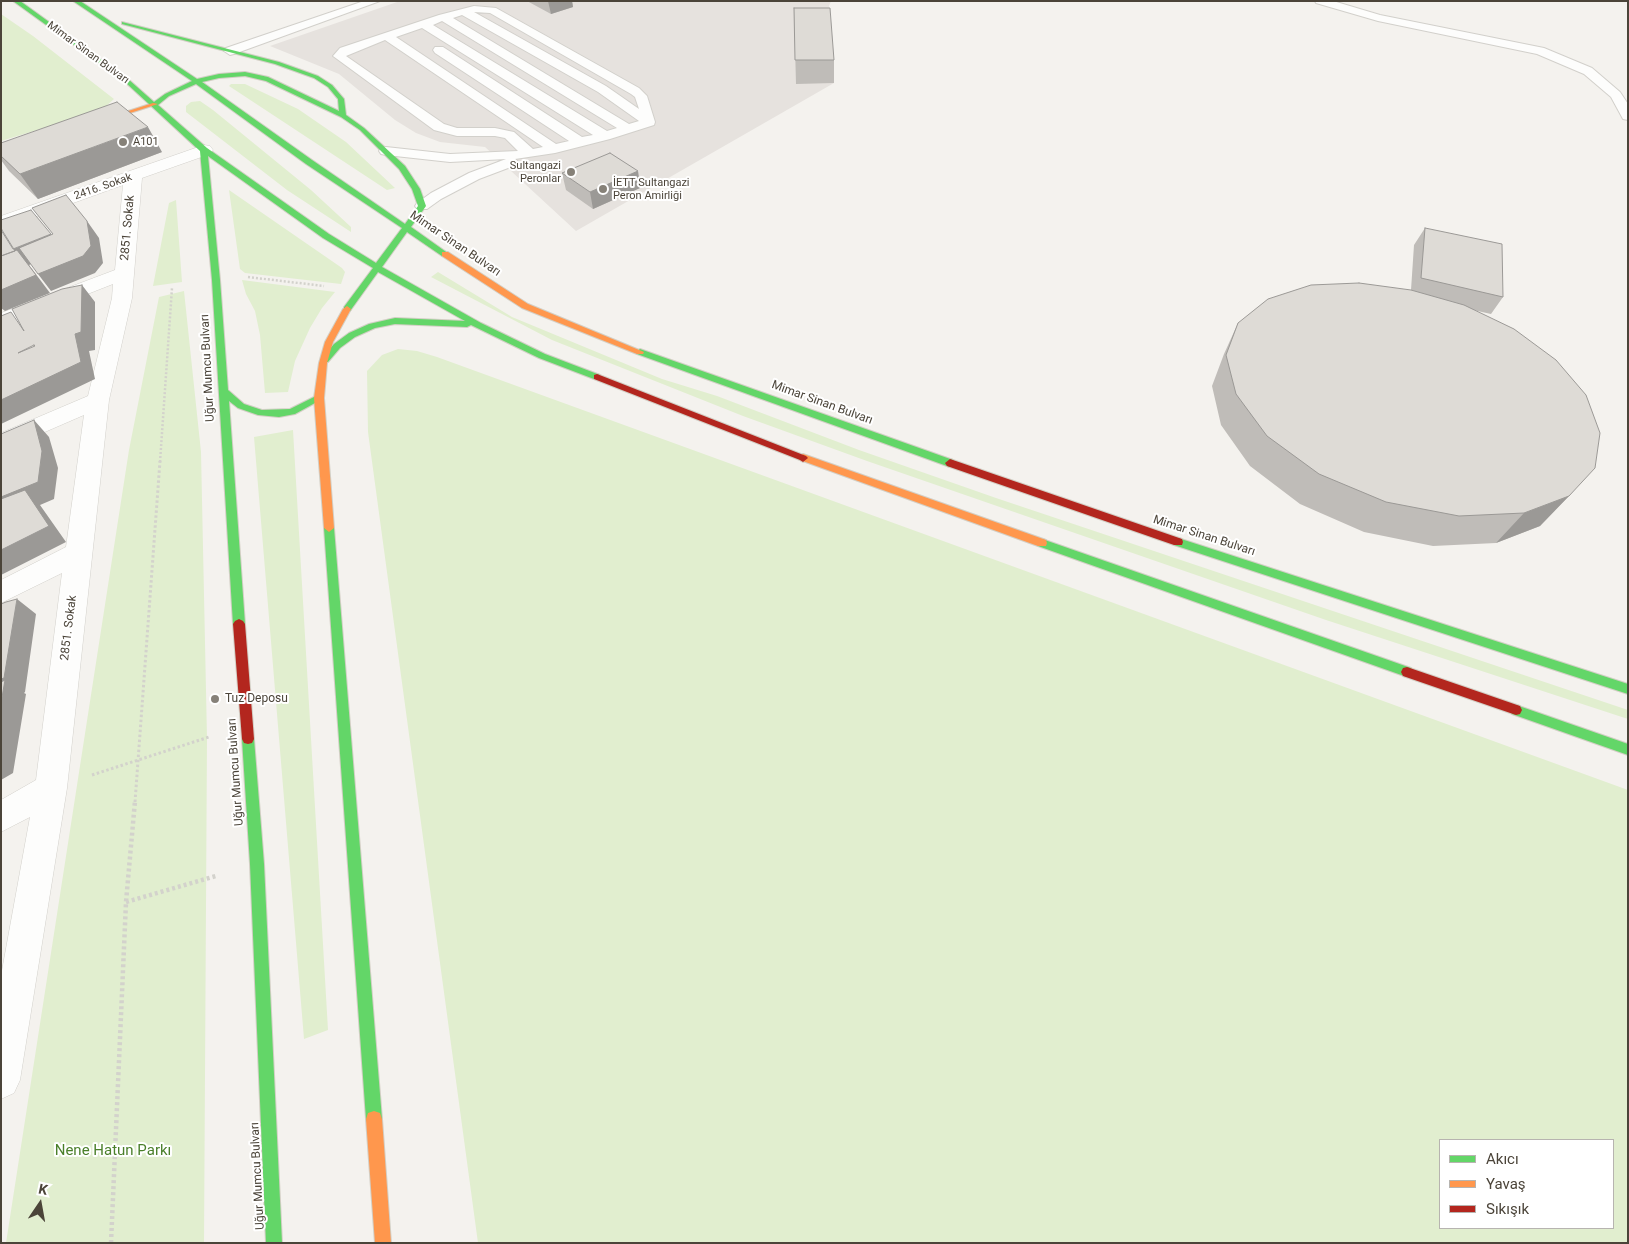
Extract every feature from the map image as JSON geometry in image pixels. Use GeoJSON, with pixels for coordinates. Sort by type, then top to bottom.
{"type":"FeatureCollection","features":[{"type":"Feature","properties":{"kind":"main road","name":"Mimar Sinan Bulvarı"},"geometry":{"type":"LineString","coordinates":[[16,1],[126,80],[155,104],[204,150],[326,236],[478,325],[542,356],[788,453],[1628,750]]}},
{"type":"Feature","properties":{"kind":"main road","name":"Mimar Sinan Bulvarı"},"geometry":{"type":"LineString","coordinates":[[76,1],[196,82],[309,162],[525,306],[667,362],[840,425],[1166,538],[1628,689]]}},
{"type":"Feature","properties":{"kind":"main road"},"geometry":{"type":"LineString","coordinates":[[98,16],[285,65],[316,77],[330,86],[341,99],[343,116]]}},
{"type":"Feature","properties":{"kind":"main road"},"geometry":{"type":"LineString","coordinates":[[82,127],[155,104],[167,95],[196,82],[231,74],[255,75],[285,86],[343,116],[362,129],[402,168],[416,189],[422,206],[376,266],[339,321],[322,363],[318,398],[383,1243]]}},
{"type":"Feature","properties":{"kind":"main road","name":"Uğur Mumcu Bulvarı"},"geometry":{"type":"LineString","coordinates":[[204,150],[216,280],[257,864],[274,1243]]}},
{"type":"Feature","properties":{"kind":"main road"},"geometry":{"type":"LineString","coordinates":[[322,363],[337,346],[352,335],[372,326],[395,320],[478,325]]}},
{"type":"Feature","properties":{"kind":"main road"},"geometry":{"type":"LineString","coordinates":[[223,391],[241,406],[270,414],[292,412],[318,398]]}},
{"type":"Feature","properties":{"kind":"street","name":"2416. Sokak"},"geometry":{"type":"LineString","coordinates":[[1,223],[204,150]]}},
{"type":"Feature","properties":{"kind":"street","name":"2851. Sokak"},"geometry":{"type":"LineString","coordinates":[[1,1080],[51,788],[78,552],[98,400],[122,298],[133,177]]}},
{"type":"Feature","properties":{"kind":"street"},"geometry":{"type":"LineString","coordinates":[[1,321],[124,273]]}},
{"type":"Feature","properties":{"kind":"street"},"geometry":{"type":"LineString","coordinates":[[1,443],[98,400]]}},
{"type":"Feature","properties":{"kind":"street"},"geometry":{"type":"LineString","coordinates":[[1,592],[78,552]]}},
{"type":"Feature","properties":{"kind":"street"},"geometry":{"type":"LineString","coordinates":[[1,817],[51,788]]}},
{"type":"Feature","properties":{"kind":"lane"},"geometry":{"type":"LineString","coordinates":[[230,51],[375,1]]}},
{"type":"Feature","properties":{"kind":"lane"},"geometry":{"type":"LineString","coordinates":[[1320,1],[1378,18],[1540,51],[1588,71],[1616,95],[1628,116]]}},
{"type":"Feature","properties":{"kind":"lane"},"geometry":{"type":"LineString","coordinates":[[530,154],[509,136],[495,132],[456,132],[439,127],[339,56],[344,51],[443,17],[462,11],[485,9],[499,12],[635,91],[641,96],[649,122]]}},
{"type":"Feature","properties":{"kind":"lane"},"geometry":{"type":"LineString","coordinates":[[462,11],[602,89],[649,122]]}},
{"type":"Feature","properties":{"kind":"lane"},"geometry":{"type":"LineString","coordinates":[[443,17],[628,129]]}},
{"type":"Feature","properties":{"kind":"lane"},"geometry":{"type":"LineString","coordinates":[[424,24],[605,136]]}},
{"type":"Feature","properties":{"kind":"lane"},"geometry":{"type":"LineString","coordinates":[[408,29],[580,142]]}},
{"type":"Feature","properties":{"kind":"lane"},"geometry":{"type":"LineString","coordinates":[[387,36],[555,149]]}},
{"type":"Feature","properties":{"kind":"lane"},"geometry":{"type":"LineString","coordinates":[[386,151],[450,158],[530,154],[605,136],[649,122]]}},
{"type":"Feature","properties":{"kind":"lane"},"geometry":{"type":"LineString","coordinates":[[422,206],[436,196],[474,176],[530,154]]}},
{"type":"Feature","properties":{"kind":"path"},"geometry":{"type":"LineString","coordinates":[[243,277],[332,287]]}},
{"type":"Feature","properties":{"kind":"path"},"geometry":{"type":"LineString","coordinates":[[111,1243],[126,902],[139,759],[172,288]]}},
{"type":"Feature","properties":{"kind":"path"},"geometry":{"type":"LineString","coordinates":[[51,788],[246,725]]}},
{"type":"Feature","properties":{"kind":"path"},"geometry":{"type":"LineString","coordinates":[[126,902],[257,864]]}},
{"type":"Feature","properties":{"kind":"shaded area"},"geometry":{"type":"Polygon","coordinates":[[[400,1],[831,1],[829,6],[834,83],[576,231],[485,147],[440,142],[416,133],[395,120],[339,74],[270,46],[400,1]]]}},
{"type":"Feature","properties":{"kind":"green space"},"geometry":{"type":"Polygon","coordinates":[[[1,14],[33,36],[114,99],[104,108],[90,114],[1,141],[1,14]]]}},
{"type":"Feature","properties":{"kind":"green space"},"geometry":{"type":"Polygon","coordinates":[[[231,84],[245,84],[298,109],[346,142],[395,188],[387,190],[229,86],[231,84]]]}},
{"type":"Feature","properties":{"kind":"green space"},"geometry":{"type":"Polygon","coordinates":[[[200,101],[311,190],[351,227],[351,232],[287,190],[186,112],[186,106],[191,102],[200,101]]]}},
{"type":"Feature","properties":{"kind":"green space"},"geometry":{"type":"Polygon","coordinates":[[[229,190],[342,268],[345,272],[341,284],[245,273],[240,269],[229,190]]]}},
{"type":"Feature","properties":{"kind":"green space"},"geometry":{"type":"Polygon","coordinates":[[[176,200],[182,282],[153,286],[169,203],[176,200]]]}},
{"type":"Feature","properties":{"kind":"green space"},"geometry":{"type":"Polygon","coordinates":[[[438,272],[512,317],[662,379],[717,396],[859,450],[996,498],[1628,710],[1628,719],[1326,620],[867,461],[743,416],[552,340],[431,277],[438,272]]]}},
{"type":"Feature","properties":{"kind":"green space"},"geometry":{"type":"Polygon","coordinates":[[[242,280],[335,292],[322,308],[310,328],[295,361],[288,392],[265,393],[260,335],[255,311],[246,294],[242,280]]]}},
{"type":"Feature","properties":{"kind":"green space","name":"Nene Hatun Parkı"},"geometry":{"type":"Polygon","coordinates":[[[184,291],[201,452],[207,738],[204,1243],[6,1243],[129,450],[159,297],[184,291]]]}},
{"type":"Feature","properties":{"kind":"green space"},"geometry":{"type":"Polygon","coordinates":[[[398,349],[417,351],[437,357],[1628,790],[1628,1243],[478,1243],[368,432],[367,371],[382,355],[398,349]]]}},
{"type":"Feature","properties":{"kind":"green space"},"geometry":{"type":"Polygon","coordinates":[[[293,430],[328,1030],[304,1039],[254,437],[293,430]]]}},
{"type":"Feature","properties":{"kind":"building"},"geometry":{"type":"Polygon","coordinates":[[[794,8],[830,8],[834,60],[795,60],[794,8]]]}},
{"type":"Feature","properties":{"kind":"building"},"geometry":{"type":"Polygon","coordinates":[[[117,102],[148,127],[20,174],[1,156],[1,143],[117,102]]]}},
{"type":"Feature","properties":{"kind":"building"},"geometry":{"type":"Polygon","coordinates":[[[610,153],[638,171],[590,192],[562,173],[610,153]]]}},
{"type":"Feature","properties":{"kind":"building"},"geometry":{"type":"Polygon","coordinates":[[[66,195],[87,221],[91,246],[83,256],[38,274],[19,248],[53,234],[32,208],[66,195]]]}},
{"type":"Feature","properties":{"kind":"building"},"geometry":{"type":"Polygon","coordinates":[[[31,210],[51,234],[13,249],[1,230],[1,220],[31,210]]]}},
{"type":"Feature","properties":{"kind":"building"},"geometry":{"type":"Polygon","coordinates":[[[1425,228],[1502,244],[1503,297],[1421,278],[1425,228]]]}},
{"type":"Feature","properties":{"kind":"building"},"geometry":{"type":"Polygon","coordinates":[[[1,231],[15,251],[1,256],[1,231]]]}},
{"type":"Feature","properties":{"kind":"building"},"geometry":{"type":"Polygon","coordinates":[[[17,250],[36,275],[1,290],[1,256],[17,250]]]}},
{"type":"Feature","properties":{"kind":"building"},"geometry":{"type":"Polygon","coordinates":[[[1359,283],[1411,290],[1464,305],[1514,329],[1556,360],[1586,395],[1600,433],[1595,468],[1569,496],[1524,513],[1459,516],[1386,502],[1319,474],[1267,436],[1236,394],[1226,355],[1238,323],[1268,299],[1311,285],[1359,283]]]}},
{"type":"Feature","properties":{"kind":"building"},"geometry":{"type":"Polygon","coordinates":[[[82,285],[81,332],[75,334],[81,362],[1,400],[1,316],[11,312],[24,331],[12,309],[62,289],[82,285]]]}},
{"type":"Feature","properties":{"kind":"building"},"geometry":{"type":"Polygon","coordinates":[[[34,420],[42,451],[38,482],[1,497],[1,434],[34,420]]]}},
{"type":"Feature","properties":{"kind":"building"},"geometry":{"type":"Polygon","coordinates":[[[25,490],[49,526],[1,550],[1,499],[25,490]]]}},
{"type":"Feature","properties":{"kind":"building"},"geometry":{"type":"Polygon","coordinates":[[[17,599],[4,678],[1,679],[1,604],[17,599]]]}},
{"type":"Feature","properties":{"kind":"building"},"geometry":{"type":"Polygon","coordinates":[[[5,680],[1,703],[1,682],[5,680]]]}},
{"type":"Feature","properties":{"kind":"traffic: fast"},"geometry":{"type":"LineString","coordinates":[[16,1],[126,80],[204,150],[326,236],[404,284],[478,325],[542,356],[597,377]]}},
{"type":"Feature","properties":{"kind":"traffic: fast"},"geometry":{"type":"LineString","coordinates":[[76,1],[181,70],[309,162],[445,254]]}},
{"type":"Feature","properties":{"kind":"traffic: fast"},"geometry":{"type":"LineString","coordinates":[[124,23],[277,63],[316,77],[330,86],[341,99],[343,116]]}},
{"type":"Feature","properties":{"kind":"traffic: fast"},"geometry":{"type":"LineString","coordinates":[[155,104],[167,95],[196,81],[219,76],[245,74],[268,79],[343,116],[362,129],[402,168],[416,189],[422,206],[347,309]]}},
{"type":"Feature","properties":{"kind":"traffic: fast"},"geometry":{"type":"LineString","coordinates":[[204,150],[216,280],[239,624]]}},
{"type":"Feature","properties":{"kind":"traffic: fast"},"geometry":{"type":"LineString","coordinates":[[325,360],[337,346],[352,335],[372,326],[395,321],[467,324]]}},
{"type":"Feature","properties":{"kind":"traffic: fast"},"geometry":{"type":"LineString","coordinates":[[640,352],[950,463]]}},
{"type":"Feature","properties":{"kind":"traffic: fast"},"geometry":{"type":"LineString","coordinates":[[223,391],[241,406],[261,413],[279,414],[292,412],[319,398]]}},
{"type":"Feature","properties":{"kind":"traffic: fast"},"geometry":{"type":"LineString","coordinates":[[329,528],[374,1119]]}},
{"type":"Feature","properties":{"kind":"traffic: fast"},"geometry":{"type":"LineString","coordinates":[[1178,542],[1628,689]]}},
{"type":"Feature","properties":{"kind":"traffic: fast"},"geometry":{"type":"LineString","coordinates":[[1042,543],[1407,672]]}},
{"type":"Feature","properties":{"kind":"traffic: fast"},"geometry":{"type":"LineString","coordinates":[[1516,710],[1628,750]]}},
{"type":"Feature","properties":{"kind":"traffic: fast"},"geometry":{"type":"LineString","coordinates":[[248,739],[257,864],[274,1243]]}},
{"type":"Feature","properties":{"kind":"traffic: slow"},"geometry":{"type":"LineString","coordinates":[[94,123],[155,104]]}},
{"type":"Feature","properties":{"kind":"traffic: slow"},"geometry":{"type":"LineString","coordinates":[[445,254],[525,306],[640,352]]}},
{"type":"Feature","properties":{"kind":"traffic: slow"},"geometry":{"type":"LineString","coordinates":[[329,528],[319,398],[323,363],[329,342],[347,309]]}},
{"type":"Feature","properties":{"kind":"traffic: slow"},"geometry":{"type":"LineString","coordinates":[[803,458],[1042,543]]}},
{"type":"Feature","properties":{"kind":"traffic: slow"},"geometry":{"type":"LineString","coordinates":[[374,1119],[383,1243]]}},
{"type":"Feature","properties":{"kind":"traffic: jam"},"geometry":{"type":"LineString","coordinates":[[597,377],[803,458]]}},
{"type":"Feature","properties":{"kind":"traffic: jam"},"geometry":{"type":"LineString","coordinates":[[950,463],[1178,542]]}},
{"type":"Feature","properties":{"kind":"traffic: jam"},"geometry":{"type":"LineString","coordinates":[[239,624],[248,739]]}},
{"type":"Feature","properties":{"kind":"traffic: jam"},"geometry":{"type":"LineString","coordinates":[[1407,672],[1516,710]]}},
{"type":"Feature","properties":{"kind":"place","name":"A101"},"geometry":{"type":"Point","coordinates":[123,142]}},
{"type":"Feature","properties":{"kind":"place","name":"Sultangazi Peronlar"},"geometry":{"type":"Point","coordinates":[571,172]}},
{"type":"Feature","properties":{"kind":"place","name":"İETT Sultangazi Peron Amirliği"},"geometry":{"type":"Point","coordinates":[603,189]}},
{"type":"Feature","properties":{"kind":"place","name":"Tuz Deposu"},"geometry":{"type":"Point","coordinates":[215,699]}}]}
